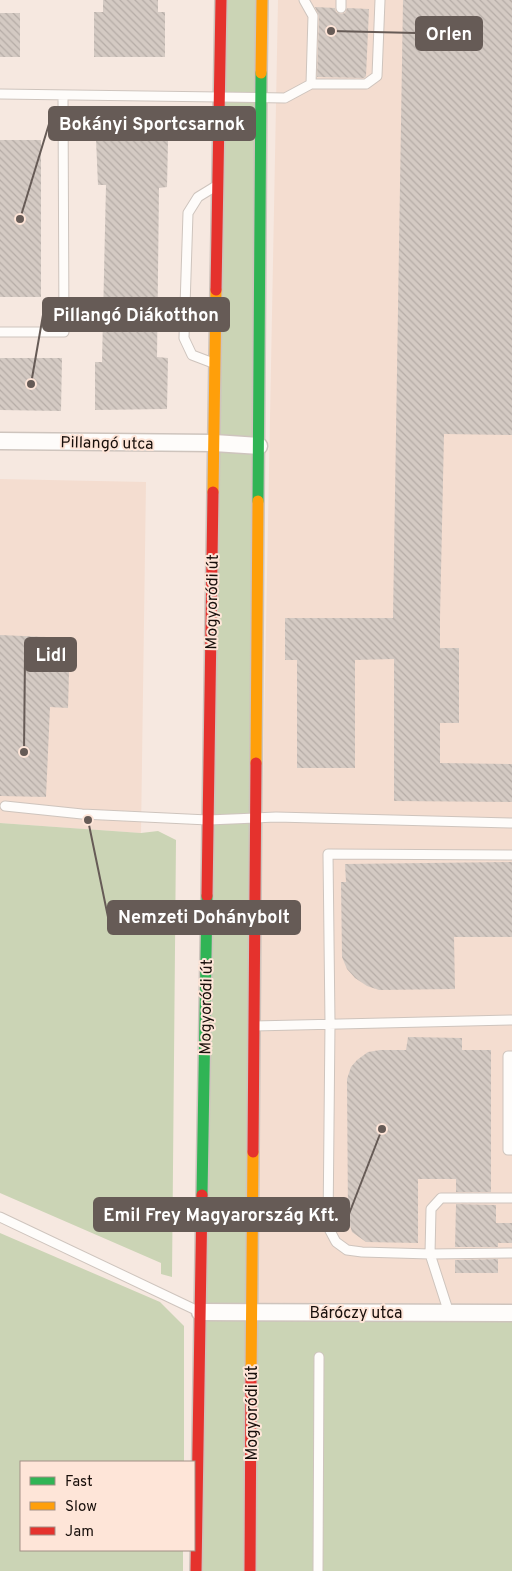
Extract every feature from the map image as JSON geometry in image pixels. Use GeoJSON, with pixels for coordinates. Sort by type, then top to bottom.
{"type":"FeatureCollection","features":[{"type":"Feature","properties":{"kind":"street","name":"Mogyoródi út"},"geometry":{"type":"LineString","coordinates":[[196,1571],[221,0]]}},
{"type":"Feature","properties":{"kind":"street","name":"Mogyoródi út"},"geometry":{"type":"LineString","coordinates":[[250,1571],[262,0]]}},
{"type":"Feature","properties":{"kind":"street","name":"Pillangó utca"},"geometry":{"type":"LineString","coordinates":[[0,441],[214,443]]}},
{"type":"Feature","properties":{"kind":"street"},"geometry":{"type":"LineString","coordinates":[[214,443],[259,446]]}},
{"type":"Feature","properties":{"kind":"street","name":"Báróczy utca"},"geometry":{"type":"LineString","coordinates":[[200,1312],[512,1313]]}},
{"type":"Feature","properties":{"kind":"lane"},"geometry":{"type":"LineString","coordinates":[[304,0],[313,16],[311,84]]}},
{"type":"Feature","properties":{"kind":"lane"},"geometry":{"type":"LineString","coordinates":[[0,94],[219,96],[262,99],[285,98],[311,84],[339,81],[366,84],[377,76],[380,0]]}},
{"type":"Feature","properties":{"kind":"lane"},"geometry":{"type":"LineString","coordinates":[[0,332],[64,332],[63,95]]}},
{"type":"Feature","properties":{"kind":"lane"},"geometry":{"type":"LineString","coordinates":[[215,364],[192,356],[184,338],[188,213],[198,197],[218,185]]}},
{"type":"Feature","properties":{"kind":"lane"},"geometry":{"type":"LineString","coordinates":[[5,806],[82,814],[208,820],[276,817],[512,823]]}},
{"type":"Feature","properties":{"kind":"lane"},"geometry":{"type":"LineString","coordinates":[[512,855],[328,854],[330,1023],[328,1227],[336,1242],[348,1250],[430,1254],[512,1254]]}},
{"type":"Feature","properties":{"kind":"lane"},"geometry":{"type":"LineString","coordinates":[[254,1026],[512,1020]]}},
{"type":"Feature","properties":{"kind":"lane"},"geometry":{"type":"LineString","coordinates":[[512,1056],[508,1056],[508,1150],[512,1150]]}},
{"type":"Feature","properties":{"kind":"lane"},"geometry":{"type":"LineString","coordinates":[[449,1312],[430,1254],[431,1209],[441,1198],[512,1198]]}},
{"type":"Feature","properties":{"kind":"lane"},"geometry":{"type":"LineString","coordinates":[[0,1217],[200,1312]]}},
{"type":"Feature","properties":{"kind":"lane"},"geometry":{"type":"LineString","coordinates":[[318,1571],[319,1358]]}},
{"type":"Feature","properties":{"kind":"shaded area"},"geometry":{"type":"Polygon","coordinates":[[[278,0],[512,0],[512,1308],[253,1307],[278,0]]]}},
{"type":"Feature","properties":{"kind":"shaded area"},"geometry":{"type":"Polygon","coordinates":[[[0,479],[146,482],[141,833],[0,823],[0,479]]]}},
{"type":"Feature","properties":{"kind":"green space"},"geometry":{"type":"Polygon","coordinates":[[[221,0],[262,0],[252,1312],[512,1313],[512,1571],[196,1571],[221,0]]]}},
{"type":"Feature","properties":{"kind":"green space"},"geometry":{"type":"Polygon","coordinates":[[[0,823],[141,833],[158,831],[176,840],[172,1277],[161,1274],[161,1263],[0,1193],[0,823]]]}},
{"type":"Feature","properties":{"kind":"green space"},"geometry":{"type":"Polygon","coordinates":[[[0,1233],[160,1302],[184,1326],[184,1461],[20,1461],[20,1551],[183,1551],[183,1571],[0,1571],[0,1233]]]}},
{"type":"Feature","properties":{"kind":"building"},"geometry":{"type":"Polygon","coordinates":[[[103,0],[158,0],[158,12],[165,12],[165,57],[94,57],[94,12],[103,12],[103,0]]]}},
{"type":"Feature","properties":{"kind":"building"},"geometry":{"type":"Polygon","coordinates":[[[403,0],[512,0],[512,435],[444,434],[440,648],[459,648],[459,723],[440,723],[440,763],[512,764],[512,802],[394,801],[394,659],[355,660],[355,768],[297,768],[297,660],[285,660],[285,618],[393,618],[403,0]]]}},
{"type":"Feature","properties":{"kind":"building"},"geometry":{"type":"Polygon","coordinates":[[[315,7],[335,8],[336,12],[341,14],[345,13],[347,8],[369,9],[366,76],[364,78],[317,77],[319,16],[315,7]]]}},
{"type":"Feature","properties":{"kind":"building"},"geometry":{"type":"Polygon","coordinates":[[[0,13],[20,13],[20,57],[0,57],[0,13]]]}},
{"type":"Feature","properties":{"kind":"building"},"geometry":{"type":"Polygon","coordinates":[[[96,139],[168,141],[167,187],[159,188],[157,357],[168,358],[167,409],[95,410],[95,362],[102,362],[106,185],[98,185],[96,139]]]}},
{"type":"Feature","properties":{"kind":"building"},"geometry":{"type":"Polygon","coordinates":[[[0,140],[41,140],[41,297],[0,297],[0,140]]]}},
{"type":"Feature","properties":{"kind":"building"},"geometry":{"type":"Polygon","coordinates":[[[0,358],[62,358],[61,411],[0,410],[0,358]]]}},
{"type":"Feature","properties":{"kind":"building"},"geometry":{"type":"Polygon","coordinates":[[[0,635],[70,638],[68,708],[50,707],[46,797],[0,796],[0,635]]]}},
{"type":"Feature","properties":{"kind":"building"},"geometry":{"type":"Polygon","coordinates":[[[512,862],[512,937],[454,937],[455,989],[379,990],[367,986],[355,978],[347,969],[342,957],[341,882],[346,882],[345,864],[512,862]]]}},
{"type":"Feature","properties":{"kind":"building"},"geometry":{"type":"Polygon","coordinates":[[[408,1037],[462,1038],[462,1050],[491,1050],[491,1192],[456,1192],[456,1179],[418,1179],[418,1243],[366,1242],[352,1232],[348,1219],[347,1079],[351,1067],[368,1052],[406,1050],[408,1037]]]}},
{"type":"Feature","properties":{"kind":"building"},"geometry":{"type":"Polygon","coordinates":[[[456,1204],[496,1205],[496,1223],[512,1223],[512,1243],[498,1243],[498,1247],[455,1247],[456,1204]]]}},
{"type":"Feature","properties":{"kind":"building"},"geometry":{"type":"Polygon","coordinates":[[[498,1259],[498,1273],[455,1273],[455,1260],[498,1259]]]}},
{"type":"Feature","properties":{"kind":"traffic: fast"},"geometry":{"type":"LineString","coordinates":[[258,501],[261,73]]}},
{"type":"Feature","properties":{"kind":"traffic: fast"},"geometry":{"type":"LineString","coordinates":[[202,1195],[207,896]]}},
{"type":"Feature","properties":{"kind":"traffic: slow"},"geometry":{"type":"LineString","coordinates":[[261,73],[262,0]]}},
{"type":"Feature","properties":{"kind":"traffic: slow"},"geometry":{"type":"LineString","coordinates":[[213,492],[216,290]]}},
{"type":"Feature","properties":{"kind":"traffic: slow"},"geometry":{"type":"LineString","coordinates":[[256,763],[258,501]]}},
{"type":"Feature","properties":{"kind":"traffic: slow"},"geometry":{"type":"LineString","coordinates":[[251,1377],[253,1152]]}},
{"type":"Feature","properties":{"kind":"traffic: jam"},"geometry":{"type":"LineString","coordinates":[[216,290],[221,0]]}},
{"type":"Feature","properties":{"kind":"traffic: jam"},"geometry":{"type":"LineString","coordinates":[[207,896],[213,492]]}},
{"type":"Feature","properties":{"kind":"traffic: jam"},"geometry":{"type":"LineString","coordinates":[[253,1152],[256,763]]}},
{"type":"Feature","properties":{"kind":"traffic: jam"},"geometry":{"type":"LineString","coordinates":[[196,1571],[202,1195]]}},
{"type":"Feature","properties":{"kind":"traffic: jam"},"geometry":{"type":"LineString","coordinates":[[250,1571],[251,1377]]}},
{"type":"Feature","properties":{"kind":"place","name":"Orlen"},"geometry":{"type":"Point","coordinates":[331,31]}},
{"type":"Feature","properties":{"kind":"place","name":"Bokányi Sportcsarnok"},"geometry":{"type":"Point","coordinates":[20,219]}},
{"type":"Feature","properties":{"kind":"place","name":"Pillangó Diákotthon"},"geometry":{"type":"Point","coordinates":[31,384]}},
{"type":"Feature","properties":{"kind":"place","name":"Lidl"},"geometry":{"type":"Point","coordinates":[24,752]}},
{"type":"Feature","properties":{"kind":"place","name":"Nemzeti Dohánybolt"},"geometry":{"type":"Point","coordinates":[88,820]}},
{"type":"Feature","properties":{"kind":"place","name":"Emil Frey Magyarország Kft."},"geometry":{"type":"Point","coordinates":[382,1129]}}]}
